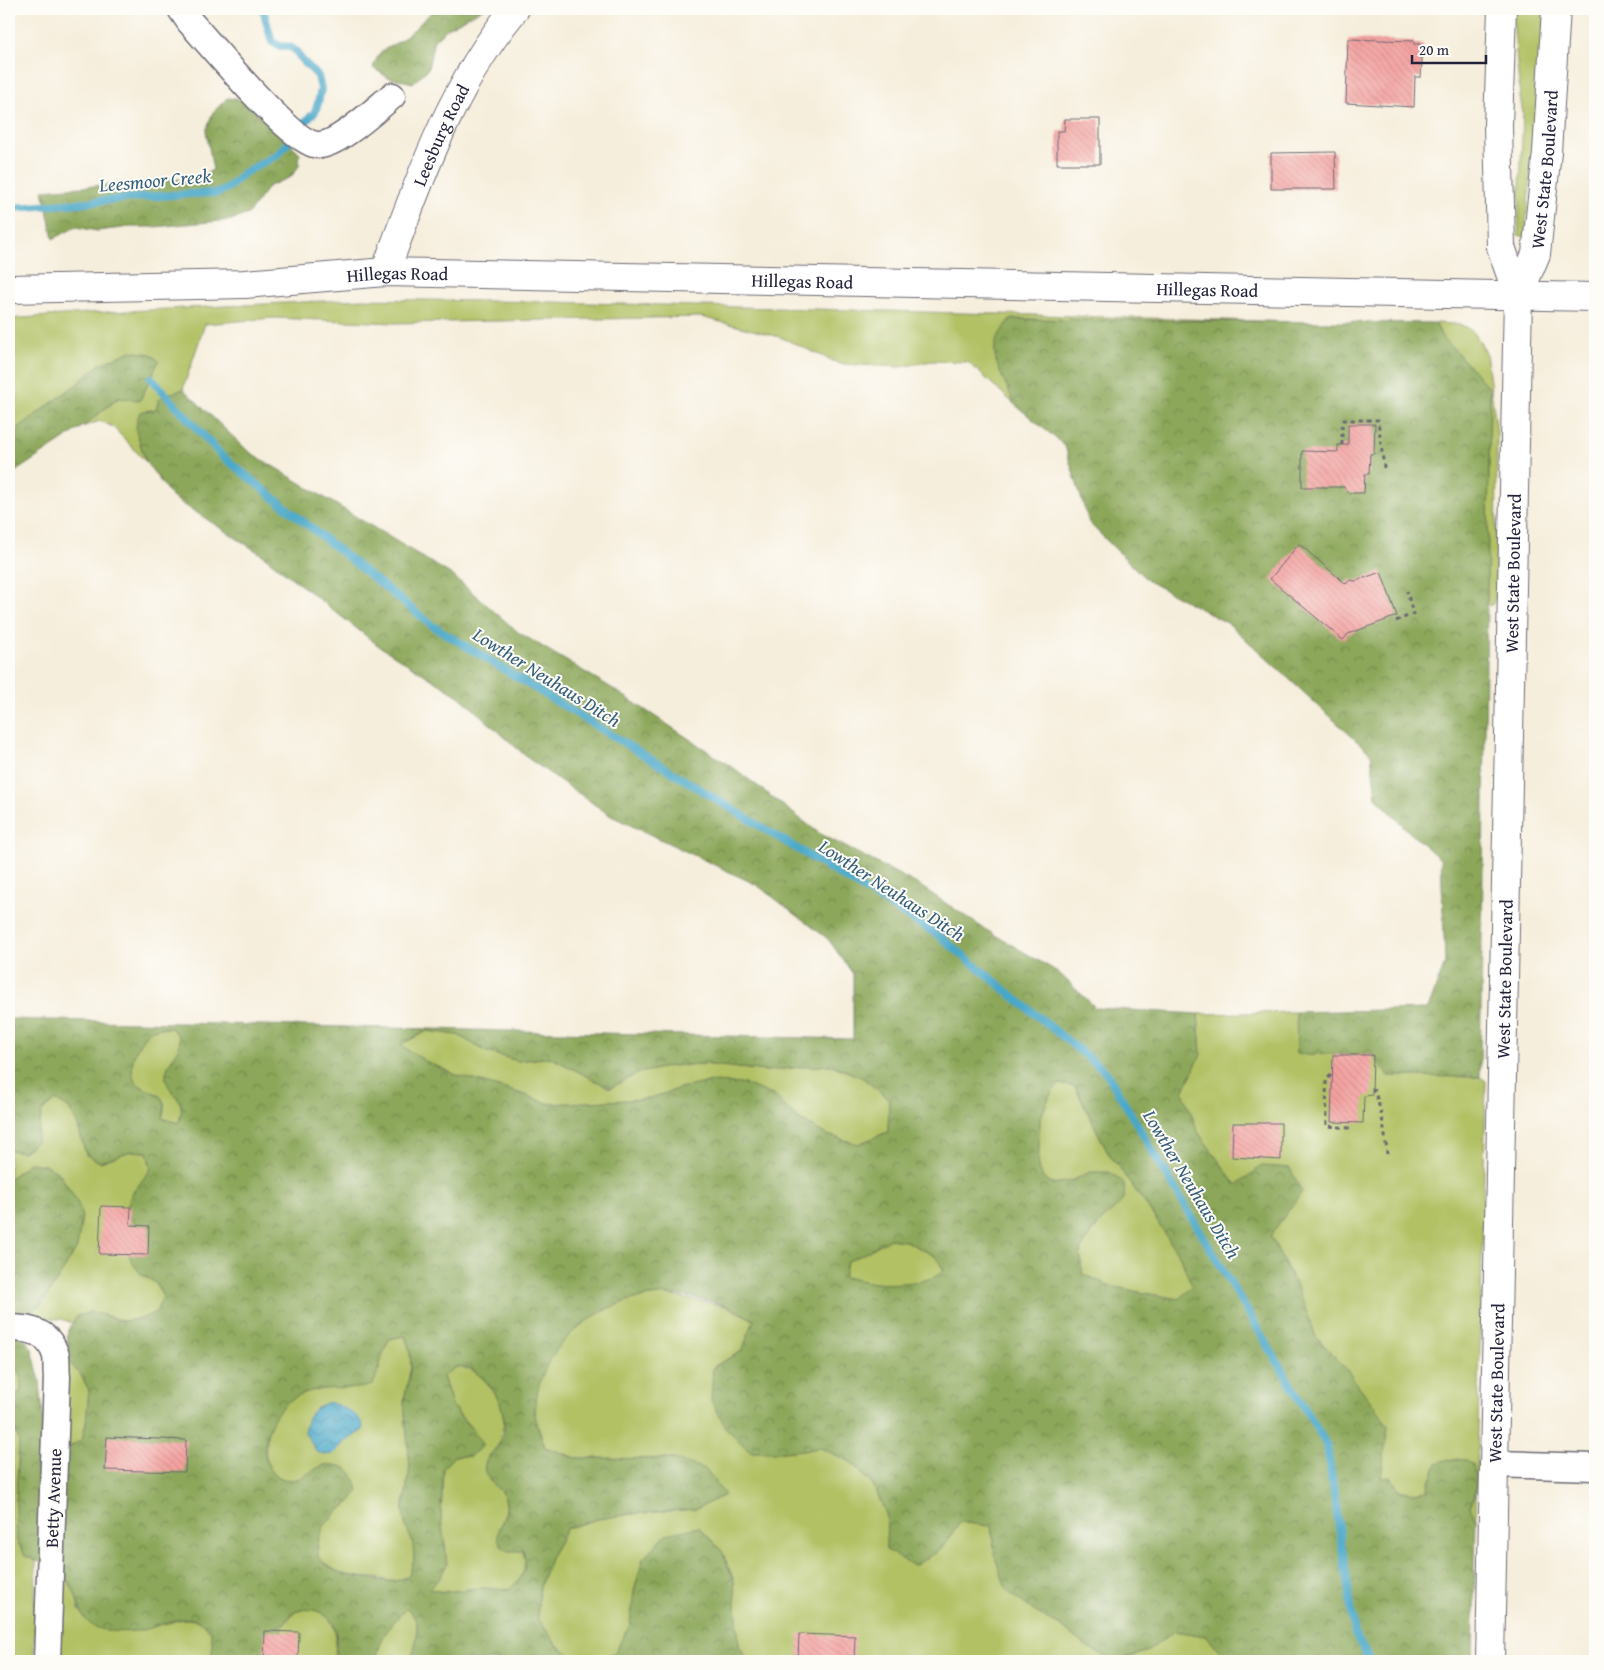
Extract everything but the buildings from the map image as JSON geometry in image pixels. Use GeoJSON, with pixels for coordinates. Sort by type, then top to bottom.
{"type":"FeatureCollection","features":[{"type":"Feature","properties":{"kind":"main road","name":"Leesburg Road"},"geometry":{"type":"LineString","coordinates":[[385,272],[422,172],[454,103],[477,60],[515,9]]}},
{"type":"Feature","properties":{"kind":"main road","name":"West State Boulevard"},"geometry":{"type":"LineString","coordinates":[[1490,1661],[1518,296],[1501,247],[1498,117],[1502,9]]}},
{"type":"Feature","properties":{"kind":"main road","name":"West State Boulevard"},"geometry":{"type":"LineString","coordinates":[[1518,296],[1536,254],[1547,152],[1556,9]]}},
{"type":"Feature","properties":{"kind":"main road","name":"Hillegas Road"},"geometry":{"type":"LineString","coordinates":[[9,289],[245,284],[385,272],[1595,298]]}},
{"type":"Feature","properties":{"kind":"street"},"geometry":{"type":"LineString","coordinates":[[181,9],[190,22],[265,105],[307,142],[319,145],[332,141],[344,134],[392,96]]}},
{"type":"Feature","properties":{"kind":"street","name":"Betty Avenue"},"geometry":{"type":"LineString","coordinates":[[9,1328],[32,1329],[46,1337],[56,1356],[57,1377],[47,1661]]}},
{"type":"Feature","properties":{"kind":"street"},"geometry":{"type":"LineString","coordinates":[[1494,1464],[1595,1466]]}},
{"type":"Feature","properties":{"kind":"path"},"geometry":{"type":"LineString","coordinates":[[1342,445],[1344,420],[1378,420],[1384,468]]}},
{"type":"Feature","properties":{"kind":"path"},"geometry":{"type":"LineString","coordinates":[[1396,621],[1412,614],[1407,591]]}},
{"type":"Feature","properties":{"kind":"path"},"geometry":{"type":"LineString","coordinates":[[1331,1076],[1326,1080],[1327,1126],[1350,1128]]}},
{"type":"Feature","properties":{"kind":"path"},"geometry":{"type":"LineString","coordinates":[[1372,1089],[1379,1103],[1384,1123],[1387,1154]]}},
{"type":"Feature","properties":{"kind":"green space"},"geometry":{"type":"Polygon","coordinates":[[[435,9],[483,9],[449,27],[434,40],[428,69],[413,83],[387,77],[373,68],[383,51],[406,36],[435,9]]]}},
{"type":"Feature","properties":{"kind":"green space"},"geometry":{"type":"Polygon","coordinates":[[[1512,9],[1546,9],[1525,237],[1518,235],[1523,113],[1512,9]]]}},
{"type":"Feature","properties":{"kind":"green space"},"geometry":{"type":"Polygon","coordinates":[[[227,98],[238,99],[247,104],[300,153],[299,166],[291,177],[269,186],[248,214],[231,220],[154,227],[130,227],[97,231],[76,227],[53,239],[43,190],[183,179],[201,176],[213,170],[206,131],[213,112],[227,98]]]}},
{"type":"Feature","properties":{"kind":"green space"},"geometry":{"type":"Polygon","coordinates":[[[362,299],[550,302],[1297,322],[1010,319],[1011,393],[1013,403],[968,362],[932,361],[900,367],[840,364],[780,337],[701,317],[395,323],[274,318],[205,324],[183,389],[159,400],[156,409],[140,413],[137,425],[140,444],[146,462],[113,427],[100,421],[82,427],[119,398],[140,400],[154,372],[100,364],[77,384],[9,435],[9,367],[16,353],[9,334],[9,319],[362,299]]]}},
{"type":"Feature","properties":{"kind":"green space"},"geometry":{"type":"Polygon","coordinates":[[[1010,319],[1435,323],[1441,335],[1490,389],[1480,1077],[1388,1076],[1373,1055],[1297,1054],[1296,1012],[1428,1009],[1445,963],[1441,860],[1407,830],[1376,797],[1371,754],[1229,624],[1148,581],[1089,523],[1065,446],[1013,403],[1000,371],[995,355],[995,347],[998,336],[1010,319]]]}},
{"type":"Feature","properties":{"kind":"green space"},"geometry":{"type":"Polygon","coordinates":[[[1435,323],[1467,327],[1476,335],[1486,353],[1497,433],[1496,597],[1492,605],[1487,605],[1490,389],[1441,335],[1435,323]]]}},
{"type":"Feature","properties":{"kind":"green space"},"geometry":{"type":"Polygon","coordinates":[[[131,351],[151,354],[159,361],[140,400],[118,398],[82,427],[9,476],[9,435],[77,384],[100,364],[131,351]]]}},
{"type":"Feature","properties":{"kind":"green space"},"geometry":{"type":"Polygon","coordinates":[[[183,389],[248,451],[452,575],[518,632],[615,690],[738,771],[819,833],[917,884],[983,928],[1058,972],[1096,1008],[1198,1014],[1201,1054],[1183,1092],[1198,1132],[1236,1185],[1262,1166],[1290,1168],[1302,1192],[1270,1236],[1297,1287],[1316,1337],[1347,1370],[1388,1425],[1381,1478],[1391,1477],[1398,1490],[1413,1493],[1427,1491],[1437,1464],[1460,1459],[1473,1465],[1476,1486],[1470,1506],[1476,1520],[1473,1661],[1229,1661],[1206,1636],[1174,1631],[1148,1651],[1116,1661],[1088,1648],[1062,1627],[1034,1611],[1007,1591],[996,1560],[991,1526],[960,1522],[942,1549],[914,1566],[886,1550],[887,1516],[874,1486],[851,1462],[821,1448],[782,1452],[750,1452],[727,1429],[711,1400],[713,1367],[742,1351],[754,1320],[721,1304],[674,1295],[660,1295],[637,1299],[614,1306],[593,1317],[574,1331],[558,1348],[546,1368],[538,1390],[535,1418],[545,1447],[576,1458],[674,1459],[706,1469],[725,1495],[695,1509],[631,1514],[598,1519],[567,1528],[551,1556],[540,1586],[537,1617],[556,1644],[579,1661],[411,1661],[417,1638],[417,1620],[407,1608],[386,1632],[380,1645],[377,1661],[334,1661],[336,1639],[334,1626],[327,1616],[309,1609],[297,1611],[288,1619],[279,1635],[272,1657],[265,1661],[210,1661],[213,1648],[211,1631],[201,1622],[192,1619],[177,1620],[143,1630],[128,1632],[105,1630],[95,1627],[88,1622],[80,1610],[73,1589],[64,1576],[54,1569],[25,1556],[17,1541],[16,1505],[19,1439],[9,1417],[9,1398],[21,1392],[21,1375],[9,1362],[9,1336],[22,1336],[32,1349],[40,1381],[44,1429],[67,1448],[82,1440],[86,1423],[89,1390],[81,1375],[70,1363],[67,1346],[68,1330],[77,1316],[92,1312],[124,1321],[141,1319],[156,1312],[163,1297],[156,1283],[141,1274],[131,1261],[127,1245],[126,1212],[131,1195],[151,1169],[147,1152],[131,1151],[100,1162],[86,1154],[77,1123],[69,1108],[55,1100],[42,1111],[36,1142],[23,1152],[9,1150],[9,1019],[853,1039],[853,974],[828,939],[757,885],[611,816],[529,759],[460,697],[379,646],[261,554],[172,497],[146,462],[136,431],[140,412],[156,409],[159,400],[166,393],[173,393],[183,389]],[[171,1028],[155,1029],[149,1032],[139,1044],[133,1058],[132,1073],[137,1083],[162,1099],[164,1106],[162,1118],[178,1123],[182,1107],[166,1080],[166,1073],[180,1039],[171,1028]],[[427,1031],[400,1045],[427,1062],[456,1075],[550,1104],[649,1099],[680,1088],[712,1082],[744,1084],[775,1096],[798,1119],[827,1135],[858,1144],[888,1132],[889,1099],[863,1078],[832,1065],[767,1071],[703,1064],[671,1066],[639,1073],[610,1088],[550,1057],[518,1061],[487,1052],[458,1035],[427,1031]],[[1060,1084],[1051,1093],[1040,1119],[1038,1170],[1044,1179],[1052,1184],[1072,1181],[1090,1172],[1110,1172],[1124,1183],[1125,1190],[1121,1202],[1091,1233],[1080,1250],[1082,1274],[1111,1286],[1180,1299],[1192,1286],[1180,1257],[1145,1203],[1107,1151],[1076,1087],[1060,1084]],[[890,1239],[847,1261],[844,1277],[892,1284],[932,1278],[944,1270],[935,1256],[906,1241],[890,1239]],[[405,1336],[389,1339],[373,1385],[312,1391],[292,1399],[277,1413],[272,1422],[265,1449],[269,1467],[275,1474],[286,1480],[298,1479],[319,1467],[327,1465],[340,1466],[351,1473],[358,1492],[324,1526],[318,1541],[318,1557],[330,1568],[345,1575],[393,1582],[409,1576],[414,1559],[413,1543],[406,1527],[403,1511],[410,1467],[404,1401],[411,1367],[410,1351],[405,1336]],[[456,1367],[443,1376],[453,1407],[474,1431],[483,1446],[470,1456],[454,1456],[443,1468],[441,1517],[447,1564],[440,1578],[429,1589],[444,1592],[478,1588],[510,1589],[525,1568],[523,1551],[507,1551],[498,1538],[498,1533],[505,1516],[506,1502],[501,1492],[489,1480],[485,1470],[486,1461],[499,1445],[503,1436],[504,1417],[502,1408],[498,1398],[487,1382],[473,1370],[464,1367],[456,1367]]]}},
{"type":"Feature","properties":{"kind":"green space"},"geometry":{"type":"Polygon","coordinates":[[[1296,1012],[1298,1054],[1373,1055],[1388,1076],[1480,1077],[1486,1081],[1476,1520],[1470,1506],[1476,1495],[1437,1464],[1427,1491],[1413,1493],[1398,1490],[1395,1483],[1381,1478],[1347,1370],[1316,1337],[1297,1287],[1270,1235],[1262,1166],[1236,1185],[1198,1132],[1183,1092],[1201,1054],[1198,1014],[1296,1012]]]}},
{"type":"Feature","properties":{"kind":"green space"},"geometry":{"type":"Polygon","coordinates":[[[171,1028],[180,1040],[167,1073],[170,1087],[180,1102],[181,1115],[178,1123],[162,1118],[164,1103],[162,1099],[159,1095],[137,1083],[132,1073],[133,1058],[144,1037],[155,1029],[171,1028]]]}},
{"type":"Feature","properties":{"kind":"green space"},"geometry":{"type":"Polygon","coordinates":[[[427,1031],[458,1035],[487,1052],[518,1061],[550,1057],[610,1088],[639,1073],[671,1066],[703,1064],[767,1071],[832,1065],[863,1078],[889,1099],[888,1132],[858,1144],[827,1135],[798,1119],[775,1096],[744,1084],[712,1082],[680,1088],[649,1099],[550,1104],[456,1075],[427,1062],[399,1045],[427,1031]]]}},
{"type":"Feature","properties":{"kind":"green space"},"geometry":{"type":"Polygon","coordinates":[[[1060,1084],[1075,1087],[1107,1151],[1145,1203],[1180,1257],[1193,1286],[1180,1299],[1111,1286],[1082,1274],[1080,1250],[1100,1222],[1120,1203],[1090,1172],[1072,1181],[1052,1184],[1044,1179],[1038,1170],[1040,1119],[1051,1093],[1060,1084]]]}},
{"type":"Feature","properties":{"kind":"green space"},"geometry":{"type":"Polygon","coordinates":[[[55,1100],[69,1108],[77,1123],[86,1155],[100,1162],[131,1151],[147,1152],[151,1169],[131,1195],[141,1274],[156,1283],[163,1297],[156,1312],[141,1319],[124,1321],[92,1312],[77,1316],[72,1323],[61,1319],[9,1316],[9,1311],[14,1313],[77,1201],[59,1173],[29,1163],[9,1179],[9,1150],[23,1152],[36,1142],[42,1111],[55,1100]]]}},
{"type":"Feature","properties":{"kind":"green space"},"geometry":{"type":"Polygon","coordinates":[[[29,1163],[45,1165],[59,1173],[77,1201],[82,1217],[77,1248],[43,1303],[30,1313],[14,1313],[9,1311],[9,1179],[29,1163]]]}},
{"type":"Feature","properties":{"kind":"green space"},"geometry":{"type":"Polygon","coordinates":[[[890,1239],[906,1241],[935,1256],[944,1270],[939,1275],[922,1281],[890,1284],[844,1277],[847,1261],[890,1239]]]}},
{"type":"Feature","properties":{"kind":"green space"},"geometry":{"type":"Polygon","coordinates":[[[661,1294],[726,1306],[754,1320],[742,1351],[713,1367],[782,1452],[821,1448],[851,1462],[874,1487],[887,1516],[886,1550],[942,1549],[960,1522],[991,1526],[996,1560],[1034,1611],[1062,1627],[1088,1648],[1116,1661],[749,1661],[739,1646],[734,1581],[722,1551],[643,1559],[634,1592],[630,1625],[614,1654],[591,1661],[579,1661],[556,1644],[537,1618],[540,1586],[551,1556],[567,1528],[598,1519],[631,1514],[695,1509],[725,1495],[674,1459],[576,1458],[545,1447],[535,1416],[538,1383],[552,1354],[574,1330],[600,1311],[629,1300],[661,1294]]]}},
{"type":"Feature","properties":{"kind":"green space"},"geometry":{"type":"Polygon","coordinates":[[[405,1335],[410,1351],[411,1367],[404,1401],[410,1467],[403,1511],[406,1527],[413,1543],[414,1559],[409,1576],[398,1580],[389,1581],[350,1576],[337,1571],[317,1557],[319,1539],[324,1526],[328,1520],[348,1504],[326,1464],[298,1479],[282,1479],[273,1473],[268,1464],[266,1440],[274,1416],[286,1402],[306,1392],[339,1385],[379,1370],[382,1354],[389,1339],[405,1335]]]}},
{"type":"Feature","properties":{"kind":"green space"},"geometry":{"type":"Polygon","coordinates":[[[67,1346],[70,1363],[81,1375],[89,1390],[86,1423],[82,1440],[67,1448],[67,1346]]]}},
{"type":"Feature","properties":{"kind":"green space"},"geometry":{"type":"Polygon","coordinates":[[[9,1362],[21,1375],[21,1392],[9,1398],[9,1362]]]}},
{"type":"Feature","properties":{"kind":"green space"},"geometry":{"type":"Polygon","coordinates":[[[456,1367],[471,1369],[484,1379],[502,1406],[504,1423],[499,1444],[488,1457],[489,1480],[501,1492],[506,1503],[505,1514],[498,1530],[523,1551],[525,1561],[522,1577],[510,1589],[478,1588],[444,1592],[428,1589],[440,1578],[446,1548],[441,1517],[443,1468],[454,1456],[470,1456],[474,1431],[453,1407],[442,1376],[456,1367]]]}},
{"type":"Feature","properties":{"kind":"green space"},"geometry":{"type":"Polygon","coordinates":[[[9,1417],[19,1439],[16,1505],[25,1556],[36,1561],[34,1661],[9,1661],[9,1417]]]}},
{"type":"Feature","properties":{"kind":"green space"},"geometry":{"type":"Polygon","coordinates":[[[699,1527],[722,1551],[734,1581],[739,1646],[749,1661],[591,1661],[614,1654],[630,1625],[634,1592],[643,1559],[666,1534],[699,1527]]]}},
{"type":"Feature","properties":{"kind":"green space"},"geometry":{"type":"Polygon","coordinates":[[[57,1571],[72,1588],[79,1610],[152,1627],[183,1619],[198,1620],[211,1631],[213,1648],[210,1661],[55,1661],[57,1571]]]}},
{"type":"Feature","properties":{"kind":"green space"},"geometry":{"type":"Polygon","coordinates":[[[308,1608],[321,1613],[332,1623],[336,1635],[334,1661],[265,1661],[272,1657],[283,1626],[293,1613],[308,1608]]]}},
{"type":"Feature","properties":{"kind":"green space"},"geometry":{"type":"Polygon","coordinates":[[[407,1608],[417,1620],[417,1638],[411,1661],[377,1661],[380,1645],[386,1632],[407,1608]]]}},
{"type":"Feature","properties":{"kind":"green space"},"geometry":{"type":"Polygon","coordinates":[[[1174,1631],[1206,1636],[1229,1661],[1119,1661],[1148,1651],[1174,1631]]]}},
{"type":"Feature","properties":{"kind":"water"},"geometry":{"type":"Polygon","coordinates":[[[328,1402],[351,1412],[362,1422],[363,1430],[345,1442],[333,1454],[324,1455],[317,1452],[304,1431],[307,1420],[312,1413],[318,1407],[328,1402]]]}},
{"type":"Feature","properties":{"kind":"waterway","name":"Leesmoor Creek"},"geometry":{"type":"LineString","coordinates":[[263,9],[272,42],[280,46],[290,47],[296,51],[301,59],[318,76],[321,89],[318,103],[315,112],[303,124]]}},
{"type":"Feature","properties":{"kind":"waterway","name":"Leesmoor Creek"},"geometry":{"type":"LineString","coordinates":[[9,208],[166,195],[218,193],[229,187],[244,173],[277,155],[289,142]]}},
{"type":"Feature","properties":{"kind":"waterway","name":"Lowther Neuhaus Ditch"},"geometry":{"type":"LineString","coordinates":[[151,378],[222,456],[433,626],[938,935],[1106,1072],[1327,1446],[1355,1634],[1370,1661]]}}]}
